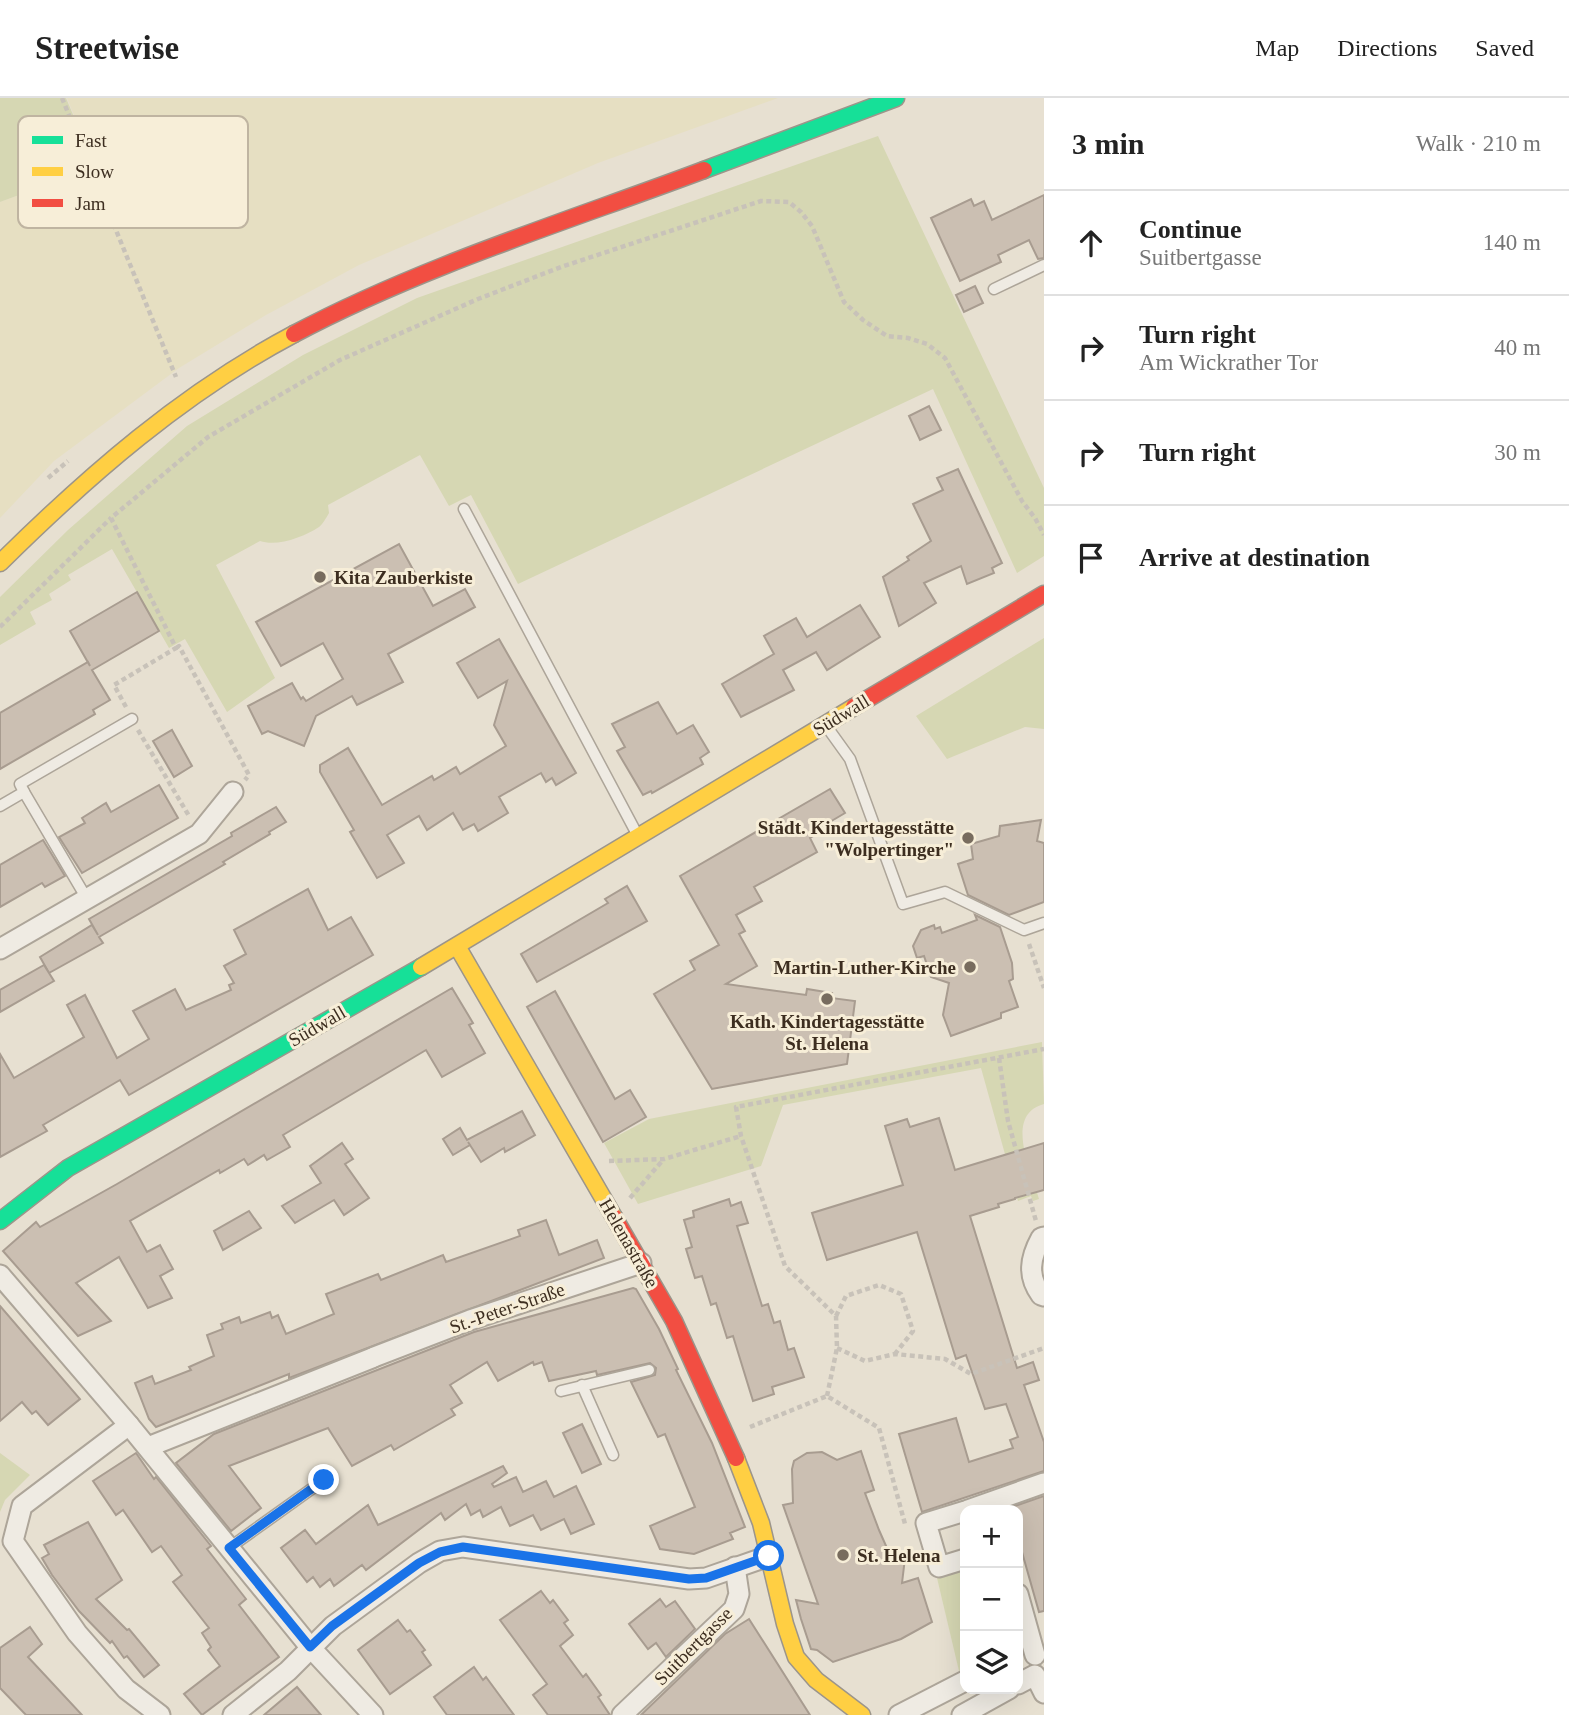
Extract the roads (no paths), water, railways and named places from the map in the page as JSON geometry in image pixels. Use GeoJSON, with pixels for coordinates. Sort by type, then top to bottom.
{"type":"FeatureCollection","features":[{"type":"Feature","properties":{"kind":"street"},"geometry":{"type":"LineString","coordinates":[[0,563],[59,503],[139,435],[280,341],[338,311],[486,251],[896,98]]}},
{"type":"Feature","properties":{"kind":"street","name":"Südwall"},"geometry":{"type":"LineString","coordinates":[[0,1221],[68,1167],[457,946],[1044,594]]}},
{"type":"Feature","properties":{"kind":"street"},"geometry":{"type":"LineString","coordinates":[[0,949],[199,834],[233,792]]}},
{"type":"Feature","properties":{"kind":"street","name":"Helenastraße"},"geometry":{"type":"LineString","coordinates":[[457,946],[674,1321],[685,1361],[727,1436],[761,1523],[785,1624],[796,1657],[816,1680],[862,1715]]}},
{"type":"Feature","properties":{"kind":"street"},"geometry":{"type":"LineString","coordinates":[[1042,1238],[1031,1258],[1031,1271],[1036,1287],[1044,1296]]}},
{"type":"Feature","properties":{"kind":"street","name":"St.-Peter-Straße"},"geometry":{"type":"LineString","coordinates":[[148,1447],[470,1320],[642,1263]]}},
{"type":"Feature","properties":{"kind":"street"},"geometry":{"type":"LineString","coordinates":[[0,1275],[129,1424],[310,1647],[373,1715]]}},
{"type":"Feature","properties":{"kind":"street"},"geometry":{"type":"LineString","coordinates":[[129,1424],[22,1506],[13,1541],[76,1633],[126,1689],[160,1715]]}},
{"type":"Feature","properties":{"kind":"street"},"geometry":{"type":"LineString","coordinates":[[997,1505],[1044,1483]]}},
{"type":"Feature","properties":{"kind":"street"},"geometry":{"type":"LineString","coordinates":[[960,1513],[926,1523],[939,1567],[960,1561]]}},
{"type":"Feature","properties":{"kind":"street","name":"Suitbertgasse"},"geometry":{"type":"LineString","coordinates":[[233,1715],[288,1671],[332,1626],[419,1563],[440,1552],[463,1547],[689,1579],[706,1578],[769,1556]]}},
{"type":"Feature","properties":{"kind":"street","name":"Suitbertgasse"},"geometry":{"type":"LineString","coordinates":[[622,1715],[734,1609],[739,1594],[735,1567]]}},
{"type":"Feature","properties":{"kind":"street"},"geometry":{"type":"LineString","coordinates":[[1023,1613],[1032,1648]]}},
{"type":"Feature","properties":{"kind":"street"},"geometry":{"type":"LineString","coordinates":[[1023,1681],[1035,1675],[1044,1693]]}},
{"type":"Feature","properties":{"kind":"street"},"geometry":{"type":"LineString","coordinates":[[899,1715],[960,1684]]}},
{"type":"Feature","properties":{"kind":"street"},"geometry":{"type":"LineString","coordinates":[[962,1715],[1000,1694]]}},
{"type":"Feature","properties":{"kind":"lane"},"geometry":{"type":"LineString","coordinates":[[994,289],[1044,265]]}},
{"type":"Feature","properties":{"kind":"lane"},"geometry":{"type":"LineString","coordinates":[[464,509],[639,836]]}},
{"type":"Feature","properties":{"kind":"lane"},"geometry":{"type":"LineString","coordinates":[[87,899],[20,784],[132,719]]}},
{"type":"Feature","properties":{"kind":"lane"},"geometry":{"type":"LineString","coordinates":[[825,724],[850,759],[903,904],[946,892],[1024,930],[1044,923]]}},
{"type":"Feature","properties":{"kind":"lane"},"geometry":{"type":"LineString","coordinates":[[0,806],[24,792]]}},
{"type":"Feature","properties":{"kind":"lane"},"geometry":{"type":"LineString","coordinates":[[561,1391],[649,1370]]}},
{"type":"Feature","properties":{"kind":"lane"},"geometry":{"type":"LineString","coordinates":[[582,1385],[612,1455]]}},
{"type":"Feature","properties":{"kind":"lane"},"geometry":{"type":"LineString","coordinates":[[229,1548],[324,1480]]}},
{"type":"Feature","properties":{"kind":"place","name":"Kita Zauberkiste"},"geometry":{"type":"Point","coordinates":[320,577]}},
{"type":"Feature","properties":{"kind":"place","name":"Städt. Kindertagesstätte \"Wolpertinger\""},"geometry":{"type":"Point","coordinates":[968,838]}},
{"type":"Feature","properties":{"kind":"place","name":"Martin-Luther-Kirche"},"geometry":{"type":"Point","coordinates":[970,967]}},
{"type":"Feature","properties":{"kind":"place","name":"Kath. Kindertagesstätte St. Helena"},"geometry":{"type":"Point","coordinates":[827,999]}},
{"type":"Feature","properties":{"kind":"place","name":"St. Helena"},"geometry":{"type":"Point","coordinates":[843,1555]}}]}
